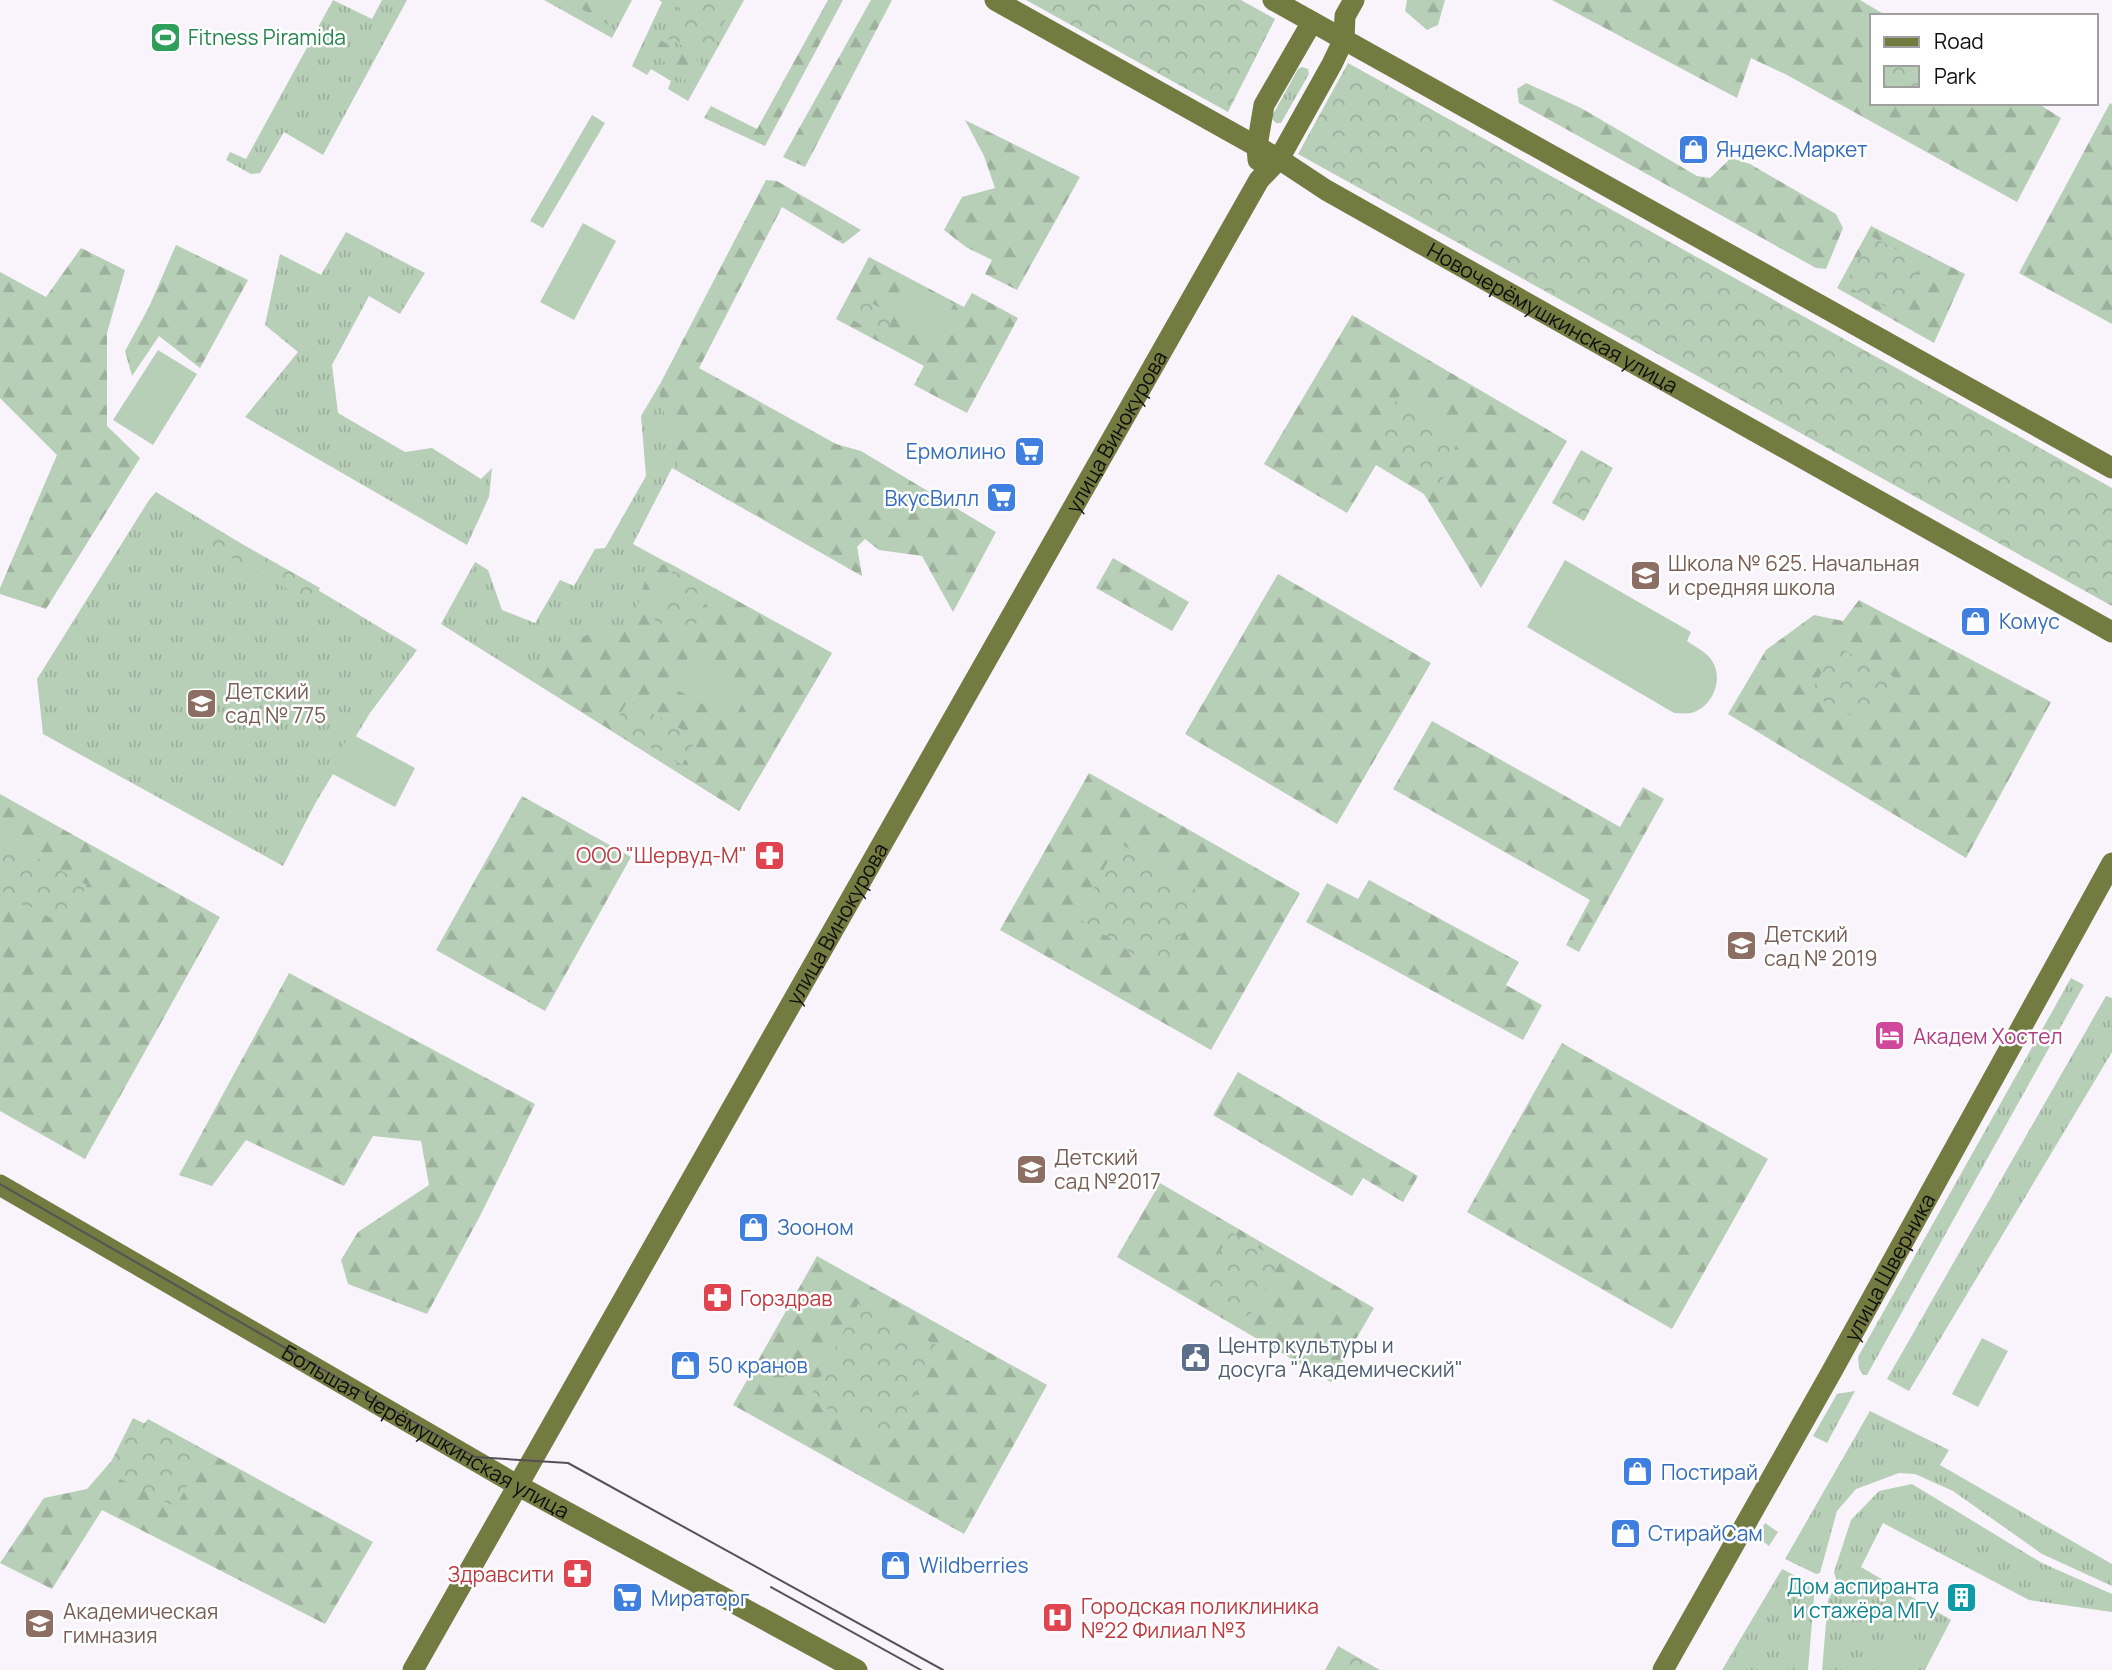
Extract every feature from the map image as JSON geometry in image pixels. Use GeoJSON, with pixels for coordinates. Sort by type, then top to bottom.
{"type":"FeatureCollection","features":[{"type":"Feature","properties":{"kind":"street","name":"Новочерёмушкинская улица"},"geometry":{"type":"LineString","coordinates":[[995,0],[1257,146],[1400,232],[2112,632]]}},
{"type":"Feature","properties":{"kind":"street"},"geometry":{"type":"LineString","coordinates":[[1273,0],[2112,468]]}},
{"type":"Feature","properties":{"kind":"street","name":"улица Винокурова"},"geometry":{"type":"LineString","coordinates":[[1312,22],[1350,8]]}},
{"type":"Feature","properties":{"kind":"street","name":"улица Винокурова"},"geometry":{"type":"LineString","coordinates":[[413,1670],[1259,180],[1279,159],[1344,39],[1350,8]]}},
{"type":"Feature","properties":{"kind":"street"},"geometry":{"type":"LineString","coordinates":[[1259,180],[1257,146],[1264,105],[1312,22]]}},
{"type":"Feature","properties":{"kind":"street","name":"улица Шверника"},"geometry":{"type":"LineString","coordinates":[[1663,1670],[1832,1371],[2112,863]]}},
{"type":"Feature","properties":{"kind":"street","name":"Большая Черёмушкинская улица"},"geometry":{"type":"LineString","coordinates":[[0,1185],[517,1485],[857,1670]]}},
{"type":"Feature","properties":{"kind":"green space"},"geometry":{"type":"Polygon","coordinates":[[[333,0],[372,19],[382,0],[407,0],[323,155],[284,132],[260,173],[251,174],[226,160],[230,152],[246,159],[333,0]]]}},
{"type":"Feature","properties":{"kind":"green space"},"geometry":{"type":"Polygon","coordinates":[[[544,0],[632,0],[612,38],[544,0]]]}},
{"type":"Feature","properties":{"kind":"green space"},"geometry":{"type":"Polygon","coordinates":[[[566,0],[612,0],[609,25],[566,0]]]}},
{"type":"Feature","properties":{"kind":"green space"},"geometry":{"type":"Polygon","coordinates":[[[659,0],[744,0],[688,101],[668,89],[671,81],[651,69],[647,75],[632,66],[662,2],[659,0]]]}},
{"type":"Feature","properties":{"kind":"green space"},"geometry":{"type":"Polygon","coordinates":[[[682,0],[736,0],[706,58],[663,36],[682,0]]]}},
{"type":"Feature","properties":{"kind":"green space"},"geometry":{"type":"Polygon","coordinates":[[[828,0],[843,0],[765,146],[704,118],[711,106],[757,129],[828,0]]]}},
{"type":"Feature","properties":{"kind":"green space"},"geometry":{"type":"Polygon","coordinates":[[[871,0],[892,0],[805,167],[783,157],[871,0]]]}},
{"type":"Feature","properties":{"kind":"green space"},"geometry":{"type":"Polygon","coordinates":[[[1026,0],[1241,0],[1275,19],[1228,112],[1026,0]]]}},
{"type":"Feature","properties":{"kind":"green space"},"geometry":{"type":"Polygon","coordinates":[[[1407,0],[1445,0],[1438,25],[1427,30],[1405,11],[1407,0]]]}},
{"type":"Feature","properties":{"kind":"green space"},"geometry":{"type":"Polygon","coordinates":[[[1552,0],[1860,0],[1884,14],[1870,14],[1870,105],[2040,105],[2061,118],[2017,202],[1787,75],[1751,58],[1737,98],[1552,0]]]}},
{"type":"Feature","properties":{"kind":"green space"},"geometry":{"type":"Polygon","coordinates":[[[660,40],[702,63],[682,83],[678,71],[654,54],[660,40]]]}},
{"type":"Feature","properties":{"kind":"green space"},"geometry":{"type":"Polygon","coordinates":[[[1348,63],[2112,488],[2112,606],[1298,154],[1348,63]]]}},
{"type":"Feature","properties":{"kind":"green space"},"geometry":{"type":"Polygon","coordinates":[[[1298,69],[1308,69],[1309,74],[1281,123],[1276,123],[1271,118],[1298,69]]]}},
{"type":"Feature","properties":{"kind":"green space"},"geometry":{"type":"Polygon","coordinates":[[[1526,83],[1581,108],[1697,176],[1710,178],[1731,158],[1750,164],[1836,214],[1843,228],[1826,269],[1816,268],[1519,103],[1517,89],[1526,83]]]}},
{"type":"Feature","properties":{"kind":"green space"},"geometry":{"type":"Polygon","coordinates":[[[2110,103],[2112,104],[2112,324],[2019,273],[2110,103]]]}},
{"type":"Feature","properties":{"kind":"green space"},"geometry":{"type":"Polygon","coordinates":[[[592,115],[605,123],[543,228],[530,221],[592,115]]]}},
{"type":"Feature","properties":{"kind":"green space"},"geometry":{"type":"Polygon","coordinates":[[[965,120],[1080,177],[1017,290],[985,274],[992,260],[966,247],[944,230],[962,197],[995,188],[984,156],[965,120]]]}},
{"type":"Feature","properties":{"kind":"green space"},"geometry":{"type":"Polygon","coordinates":[[[766,180],[777,181],[861,230],[843,244],[782,207],[699,368],[836,444],[861,451],[996,532],[953,612],[922,556],[879,550],[865,539],[857,547],[862,576],[678,469],[658,388],[766,180]]]}},
{"type":"Feature","properties":{"kind":"green space"},"geometry":{"type":"Polygon","coordinates":[[[583,223],[616,241],[574,320],[540,302],[583,223]]]}},
{"type":"Feature","properties":{"kind":"green space"},"geometry":{"type":"Polygon","coordinates":[[[1871,226],[1965,274],[1934,343],[1837,288],[1871,226]]]}},
{"type":"Feature","properties":{"kind":"green space"},"geometry":{"type":"Polygon","coordinates":[[[346,232],[425,273],[400,314],[369,296],[332,365],[338,413],[405,452],[432,448],[481,479],[492,468],[489,497],[467,545],[245,417],[298,352],[265,325],[280,254],[321,275],[346,232]]]}},
{"type":"Feature","properties":{"kind":"green space"},"geometry":{"type":"Polygon","coordinates":[[[1871,236],[1922,263],[1896,312],[1845,285],[1871,236]]]}},
{"type":"Feature","properties":{"kind":"green space"},"geometry":{"type":"Polygon","coordinates":[[[176,245],[248,280],[200,368],[159,336],[132,376],[125,351],[149,307],[176,245]]]}},
{"type":"Feature","properties":{"kind":"green space"},"geometry":{"type":"Polygon","coordinates":[[[81,248],[125,270],[107,333],[107,426],[140,458],[46,609],[0,594],[0,588],[57,455],[0,398],[0,272],[46,297],[81,248]]]}},
{"type":"Feature","properties":{"kind":"green space"},"geometry":{"type":"Polygon","coordinates":[[[869,257],[964,307],[972,293],[1018,318],[967,413],[914,385],[924,366],[836,319],[869,257]]]}},
{"type":"Feature","properties":{"kind":"green space"},"geometry":{"type":"Polygon","coordinates":[[[906,279],[954,304],[938,333],[891,308],[906,279]]]}},
{"type":"Feature","properties":{"kind":"green space"},"geometry":{"type":"Polygon","coordinates":[[[864,299],[894,315],[882,336],[853,320],[864,299]]]}},
{"type":"Feature","properties":{"kind":"green space"},"geometry":{"type":"Polygon","coordinates":[[[1352,315],[1567,441],[1481,588],[1424,494],[1376,465],[1347,513],[1264,464],[1352,315]]]}},
{"type":"Feature","properties":{"kind":"green space"},"geometry":{"type":"Polygon","coordinates":[[[158,350],[197,374],[153,445],[113,420],[158,350]]]}},
{"type":"Feature","properties":{"kind":"green space"},"geometry":{"type":"Polygon","coordinates":[[[660,384],[857,547],[862,576],[672,468],[633,544],[832,653],[739,811],[441,624],[475,562],[488,570],[502,610],[535,623],[560,580],[574,586],[595,549],[605,548],[646,476],[641,416],[660,384]]]}},
{"type":"Feature","properties":{"kind":"green space"},"geometry":{"type":"Polygon","coordinates":[[[1402,391],[1458,440],[1438,492],[1374,438],[1402,391]]]}},
{"type":"Feature","properties":{"kind":"green space"},"geometry":{"type":"Polygon","coordinates":[[[1581,450],[1613,468],[1584,521],[1552,503],[1581,450]]]}},
{"type":"Feature","properties":{"kind":"green space","name":"Детский сад № 775"},"geometry":{"type":"Polygon","coordinates":[[[156,492],[417,650],[370,713],[316,802],[283,866],[43,734],[37,679],[156,492]]]}},
{"type":"Feature","properties":{"kind":"green space"},"geometry":{"type":"Polygon","coordinates":[[[210,526],[320,588],[312,603],[202,541],[210,526]]]}},
{"type":"Feature","properties":{"kind":"green space"},"geometry":{"type":"Polygon","coordinates":[[[1113,558],[1189,602],[1172,631],[1096,588],[1113,558]]]}},
{"type":"Feature","properties":{"kind":"green space"},"geometry":{"type":"Polygon","coordinates":[[[1565,560],[1691,632],[1687,641],[1710,658],[1717,673],[1715,690],[1706,704],[1691,713],[1674,713],[1527,627],[1565,560]]]}},
{"type":"Feature","properties":{"kind":"green space"},"geometry":{"type":"Polygon","coordinates":[[[667,562],[832,653],[739,811],[533,681],[545,650],[599,631],[630,632],[647,574],[667,562]]]}},
{"type":"Feature","properties":{"kind":"green space"},"geometry":{"type":"Polygon","coordinates":[[[673,571],[712,591],[689,638],[649,617],[673,571]]]}},
{"type":"Feature","properties":{"kind":"green space"},"geometry":{"type":"Polygon","coordinates":[[[1278,574],[1431,663],[1337,824],[1185,734],[1278,574]]]}},
{"type":"Feature","properties":{"kind":"green space"},"geometry":{"type":"Polygon","coordinates":[[[1859,600],[2051,702],[1966,858],[1728,714],[1766,650],[1814,615],[1843,621],[1859,600]]]}},
{"type":"Feature","properties":{"kind":"green space"},"geometry":{"type":"Polygon","coordinates":[[[1836,646],[1893,676],[1867,724],[1810,694],[1836,646]]]}},
{"type":"Feature","properties":{"kind":"green space"},"geometry":{"type":"Polygon","coordinates":[[[690,654],[751,688],[733,721],[672,687],[690,654]]]}},
{"type":"Feature","properties":{"kind":"green space"},"geometry":{"type":"Polygon","coordinates":[[[628,700],[697,738],[682,765],[613,727],[628,700]]]}},
{"type":"Feature","properties":{"kind":"green space"},"geometry":{"type":"Polygon","coordinates":[[[1432,721],[1620,827],[1643,787],[1664,799],[1579,952],[1566,945],[1590,900],[1393,789],[1432,721]]]}},
{"type":"Feature","properties":{"kind":"green space"},"geometry":{"type":"Polygon","coordinates":[[[350,733],[415,768],[395,807],[329,772],[350,733]]]}},
{"type":"Feature","properties":{"kind":"green space"},"geometry":{"type":"Polygon","coordinates":[[[1089,773],[1300,893],[1211,1050],[1000,930],[1089,773]]]}},
{"type":"Feature","properties":{"kind":"green space"},"geometry":{"type":"Polygon","coordinates":[[[0,794],[220,917],[85,1159],[0,1111],[0,794]]]}},
{"type":"Feature","properties":{"kind":"green space"},"geometry":{"type":"Polygon","coordinates":[[[522,796],[631,857],[545,1011],[436,950],[522,796]]]}},
{"type":"Feature","properties":{"kind":"green space"},"geometry":{"type":"Polygon","coordinates":[[[0,837],[87,885],[65,926],[0,890],[0,837]]]}},
{"type":"Feature","properties":{"kind":"green space"},"geometry":{"type":"Polygon","coordinates":[[[1118,842],[1206,896],[1160,971],[1078,918],[1118,842]]]}},
{"type":"Feature","properties":{"kind":"green space"},"geometry":{"type":"Polygon","coordinates":[[[1369,880],[1519,962],[1506,985],[1542,1005],[1523,1040],[1306,922],[1327,883],[1358,899],[1369,880]]]}},
{"type":"Feature","properties":{"kind":"green space"},"geometry":{"type":"Polygon","coordinates":[[[289,973],[535,1104],[480,1216],[427,1314],[348,1284],[341,1260],[358,1232],[429,1185],[421,1141],[373,1136],[344,1186],[246,1140],[212,1186],[179,1175],[289,973]]]}},
{"type":"Feature","properties":{"kind":"green space"},"geometry":{"type":"Polygon","coordinates":[[[2071,978],[2084,985],[1867,1375],[1863,1375],[1858,1357],[2071,978]]]}},
{"type":"Feature","properties":{"kind":"green space"},"geometry":{"type":"Polygon","coordinates":[[[2106,996],[2112,998],[2112,1052],[1909,1391],[1887,1379],[2106,996]]]}},
{"type":"Feature","properties":{"kind":"green space"},"geometry":{"type":"Polygon","coordinates":[[[1562,1043],[1768,1159],[1672,1329],[1467,1212],[1562,1043]]]}},
{"type":"Feature","properties":{"kind":"green space"},"geometry":{"type":"Polygon","coordinates":[[[1238,1072],[1418,1176],[1403,1202],[1363,1178],[1352,1196],[1213,1115],[1238,1072]]]}},
{"type":"Feature","properties":{"kind":"green space"},"geometry":{"type":"Polygon","coordinates":[[[1160,1183],[1374,1308],[1331,1382],[1117,1257],[1160,1183]]]}},
{"type":"Feature","properties":{"kind":"green space"},"geometry":{"type":"Polygon","coordinates":[[[1231,1232],[1281,1261],[1249,1317],[1199,1288],[1231,1232]]]}},
{"type":"Feature","properties":{"kind":"green space"},"geometry":{"type":"Polygon","coordinates":[[[817,1256],[1047,1385],[964,1534],[733,1405],[817,1256]]]}},
{"type":"Feature","properties":{"kind":"green space"},"geometry":{"type":"Polygon","coordinates":[[[858,1304],[940,1347],[892,1442],[809,1399],[858,1304]]]}},
{"type":"Feature","properties":{"kind":"green space"},"geometry":{"type":"Polygon","coordinates":[[[1982,1338],[2008,1351],[1978,1407],[1952,1394],[1982,1338]]]}},
{"type":"Feature","properties":{"kind":"green space"},"geometry":{"type":"Polygon","coordinates":[[[1855,1391],[1827,1443],[1813,1436],[1837,1394],[1855,1391]]]}},
{"type":"Feature","properties":{"kind":"green space"},"geometry":{"type":"Polygon","coordinates":[[[1870,1411],[1949,1450],[1940,1465],[2112,1564],[2112,1586],[2042,1554],[1953,1491],[1915,1474],[1899,1473],[1856,1489],[1837,1511],[1820,1573],[1816,1574],[1785,1559],[1870,1411]]]}},
{"type":"Feature","properties":{"kind":"green space"},"geometry":{"type":"Polygon","coordinates":[[[133,1418],[204,1453],[176,1507],[106,1472],[133,1418]]]}},
{"type":"Feature","properties":{"kind":"green space"},"geometry":{"type":"Polygon","coordinates":[[[148,1419],[373,1542],[325,1624],[102,1510],[52,1589],[0,1563],[44,1498],[87,1489],[148,1419]]]}},
{"type":"Feature","properties":{"kind":"green space"},"geometry":{"type":"Polygon","coordinates":[[[1912,1484],[2042,1563],[2112,1594],[2112,1612],[2029,1600],[1883,1523],[1861,1567],[1951,1620],[1925,1670],[1822,1670],[1828,1600],[1837,1583],[1834,1572],[1851,1520],[1879,1491],[1912,1484]]]}},
{"type":"Feature","properties":{"kind":"green space"},"geometry":{"type":"Polygon","coordinates":[[[1765,1523],[1778,1532],[1769,1546],[1757,1537],[1765,1523]]]}},
{"type":"Feature","properties":{"kind":"green space"},"geometry":{"type":"Polygon","coordinates":[[[1782,1569],[1815,1586],[1808,1670],[1722,1670],[1782,1569]]]}},
{"type":"Feature","properties":{"kind":"green space"},"geometry":{"type":"Polygon","coordinates":[[[1894,1629],[1928,1645],[1917,1670],[1875,1670],[1894,1629]]]}},
{"type":"Feature","properties":{"kind":"green space"},"geometry":{"type":"Polygon","coordinates":[[[1338,1646],[1380,1670],[1325,1670],[1338,1646]]]}},
{"type":"Feature","properties":{"kind":"tram line"},"geometry":{"type":"LineString","coordinates":[[0,1184],[475,1457],[568,1463],[943,1670]]}},
{"type":"Feature","properties":{"kind":"tram line"},"geometry":{"type":"LineString","coordinates":[[771,1587],[921,1670]]}},
{"type":"Feature","properties":{"kind":"place","name":"Fitness Piramida"},"geometry":{"type":"Point","coordinates":[165,37]}},
{"type":"Feature","properties":{"kind":"place","name":"Яндекс.Маркет"},"geometry":{"type":"Point","coordinates":[1693,149]}},
{"type":"Feature","properties":{"kind":"place","name":"Ермолино"},"geometry":{"type":"Point","coordinates":[1029,451]}},
{"type":"Feature","properties":{"kind":"place","name":"ВкусВилл"},"geometry":{"type":"Point","coordinates":[1002,498]}},
{"type":"Feature","properties":{"kind":"place","name":"Школа № 625. Начальная и средняя школа"},"geometry":{"type":"Point","coordinates":[1645,575]}},
{"type":"Feature","properties":{"kind":"place","name":"Комус"},"geometry":{"type":"Point","coordinates":[1976,621]}},
{"type":"Feature","properties":{"kind":"place","name":"Детский сад № 775"},"geometry":{"type":"Point","coordinates":[202,703]}},
{"type":"Feature","properties":{"kind":"place","name":"ООО \"Шервуд-М\""},"geometry":{"type":"Point","coordinates":[770,855]}},
{"type":"Feature","properties":{"kind":"place","name":"Детский сад № 2019"},"geometry":{"type":"Point","coordinates":[1741,946]}},
{"type":"Feature","properties":{"kind":"place","name":"Академ Хостел"},"geometry":{"type":"Point","coordinates":[1890,1036]}},
{"type":"Feature","properties":{"kind":"place","name":"Детский сад №2017"},"geometry":{"type":"Point","coordinates":[1031,1169]}},
{"type":"Feature","properties":{"kind":"place","name":"Зооном"},"geometry":{"type":"Point","coordinates":[754,1227]}},
{"type":"Feature","properties":{"kind":"place","name":"Горздрав"},"geometry":{"type":"Point","coordinates":[717,1298]}},
{"type":"Feature","properties":{"kind":"place","name":"Центр культуры и досуга \"Академический\""},"geometry":{"type":"Point","coordinates":[1195,1357]}},
{"type":"Feature","properties":{"kind":"place","name":"50 кранов"},"geometry":{"type":"Point","coordinates":[685,1365]}},
{"type":"Feature","properties":{"kind":"place","name":"Постирай"},"geometry":{"type":"Point","coordinates":[1638,1472]}},
{"type":"Feature","properties":{"kind":"place","name":"СтирайСам"},"geometry":{"type":"Point","coordinates":[1625,1533]}},
{"type":"Feature","properties":{"kind":"place","name":"Wildberries"},"geometry":{"type":"Point","coordinates":[896,1565]}},
{"type":"Feature","properties":{"kind":"place","name":"Здравсити"},"geometry":{"type":"Point","coordinates":[577,1574]}},
{"type":"Feature","properties":{"kind":"place","name":"Мираторг"},"geometry":{"type":"Point","coordinates":[628,1598]}},
{"type":"Feature","properties":{"kind":"place","name":"Дом аспиранта и стажёра МГУ"},"geometry":{"type":"Point","coordinates":[1962,1598]}},
{"type":"Feature","properties":{"kind":"place","name":"Городская поликлиника №22 Филиал №3"},"geometry":{"type":"Point","coordinates":[1058,1618]}},
{"type":"Feature","properties":{"kind":"place","name":"Академическая гимназия"},"geometry":{"type":"Point","coordinates":[40,1623]}}]}
